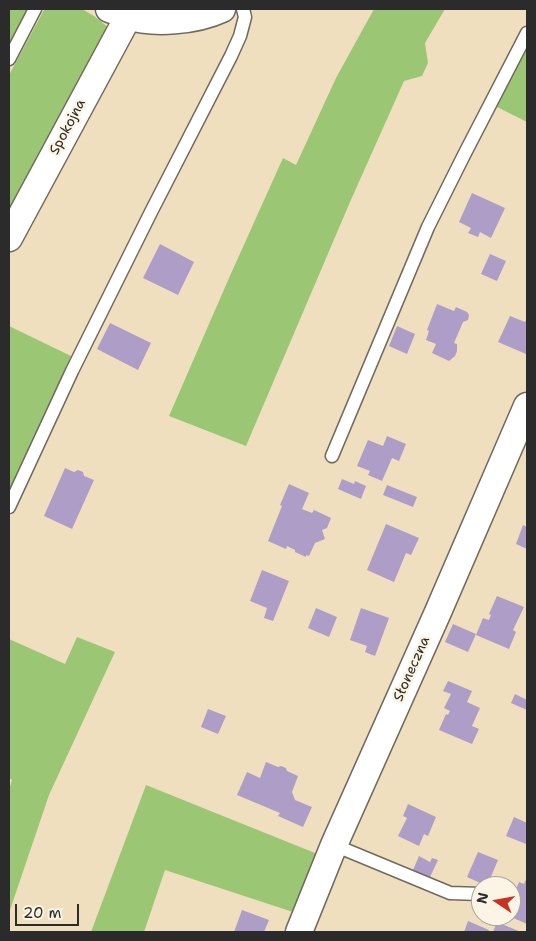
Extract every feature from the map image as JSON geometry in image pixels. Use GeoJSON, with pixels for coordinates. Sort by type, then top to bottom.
{"type":"FeatureCollection","features":[{"type":"Feature","properties":{"kind":"street"},"geometry":{"type":"LineString","coordinates":[[118,13],[148,20],[181,19],[203,16],[222,9]]}},
{"type":"Feature","properties":{"kind":"street","name":"Spokojna"},"geometry":{"type":"LineString","coordinates":[[9,238],[118,13]]}},
{"type":"Feature","properties":{"kind":"street","name":"Słoneczna"},"geometry":{"type":"LineString","coordinates":[[299,932],[334,845],[442,604],[527,406]]}},
{"type":"Feature","properties":{"kind":"lane"},"geometry":{"type":"LineString","coordinates":[[9,59],[35,9]]}},
{"type":"Feature","properties":{"kind":"lane"},"geometry":{"type":"LineString","coordinates":[[9,507],[72,371],[231,56],[240,36],[245,17],[243,9]]}},
{"type":"Feature","properties":{"kind":"lane"},"geometry":{"type":"LineString","coordinates":[[332,456],[428,227],[527,33]]}},
{"type":"Feature","properties":{"kind":"lane"},"geometry":{"type":"LineString","coordinates":[[334,845],[450,893],[471,894]]}},
{"type":"Feature","properties":{"kind":"green space"},"geometry":{"type":"Polygon","coordinates":[[[9,9],[29,9],[9,47],[9,9]]]}},
{"type":"Feature","properties":{"kind":"green space"},"geometry":{"type":"Polygon","coordinates":[[[46,9],[82,9],[109,28],[9,214],[9,75],[46,9]]]}},
{"type":"Feature","properties":{"kind":"green space"},"geometry":{"type":"Polygon","coordinates":[[[374,9],[445,9],[425,43],[428,63],[422,76],[404,81],[246,446],[169,416],[283,158],[296,165],[336,78],[374,9]]]}},
{"type":"Feature","properties":{"kind":"green space"},"geometry":{"type":"Polygon","coordinates":[[[527,43],[527,122],[495,106],[527,43]]]}},
{"type":"Feature","properties":{"kind":"green space"},"geometry":{"type":"Polygon","coordinates":[[[9,326],[71,356],[9,496],[9,326]]]}},
{"type":"Feature","properties":{"kind":"green space"},"geometry":{"type":"Polygon","coordinates":[[[77,637],[115,652],[49,795],[9,913],[9,790],[12,780],[9,778],[9,639],[65,664],[77,637]]]}},
{"type":"Feature","properties":{"kind":"green space"},"geometry":{"type":"Polygon","coordinates":[[[146,785],[320,855],[299,914],[165,870],[144,932],[91,932],[146,785]]]}},
{"type":"Feature","properties":{"kind":"building"},"geometry":{"type":"Polygon","coordinates":[[[472,193],[505,208],[491,238],[480,232],[478,237],[468,233],[471,228],[459,222],[472,193]]]}},
{"type":"Feature","properties":{"kind":"building"},"geometry":{"type":"Polygon","coordinates":[[[160,244],[194,262],[178,295],[143,278],[160,244]]]}},
{"type":"Feature","properties":{"kind":"building"},"geometry":{"type":"Polygon","coordinates":[[[490,254],[506,261],[497,281],[481,274],[490,254]]]}},
{"type":"Feature","properties":{"kind":"building"},"geometry":{"type":"Polygon","coordinates":[[[437,304],[454,311],[456,307],[467,312],[469,315],[468,320],[463,322],[454,343],[457,344],[455,356],[449,361],[432,353],[436,344],[426,340],[429,331],[427,330],[437,304]]]}},
{"type":"Feature","properties":{"kind":"building"},"geometry":{"type":"Polygon","coordinates":[[[510,316],[525,322],[527,318],[526,354],[498,342],[510,316]]]}},
{"type":"Feature","properties":{"kind":"building"},"geometry":{"type":"Polygon","coordinates":[[[110,323],[151,343],[138,370],[97,349],[110,323]]]}},
{"type":"Feature","properties":{"kind":"building"},"geometry":{"type":"Polygon","coordinates":[[[397,326],[415,334],[407,354],[389,346],[397,326]]]}},
{"type":"Feature","properties":{"kind":"building"},"geometry":{"type":"Polygon","coordinates":[[[387,436],[406,444],[399,461],[392,458],[382,481],[368,475],[370,471],[357,466],[368,440],[383,446],[387,436]]]}},
{"type":"Feature","properties":{"kind":"building"},"geometry":{"type":"Polygon","coordinates":[[[65,468],[74,472],[78,470],[83,472],[84,476],[94,480],[72,529],[44,516],[65,468]]]}},
{"type":"Feature","properties":{"kind":"building"},"geometry":{"type":"Polygon","coordinates":[[[342,479],[354,484],[355,481],[366,486],[361,499],[338,489],[342,479]]]}},
{"type":"Feature","properties":{"kind":"building"},"geometry":{"type":"Polygon","coordinates":[[[289,484],[309,493],[302,509],[312,513],[314,510],[331,518],[327,528],[322,530],[325,539],[315,543],[309,556],[306,555],[306,557],[287,546],[286,549],[268,541],[289,484]]]}},
{"type":"Feature","properties":{"kind":"building"},"geometry":{"type":"Polygon","coordinates":[[[387,485],[417,497],[413,507],[383,495],[387,485]]]}},
{"type":"Feature","properties":{"kind":"building"},"geometry":{"type":"Polygon","coordinates":[[[386,524],[419,538],[411,555],[406,553],[394,582],[367,570],[386,524]]]}},
{"type":"Feature","properties":{"kind":"building"},"geometry":{"type":"Polygon","coordinates":[[[523,525],[527,527],[527,549],[516,544],[523,525]]]}},
{"type":"Feature","properties":{"kind":"building"},"geometry":{"type":"Polygon","coordinates":[[[262,570],[289,581],[273,621],[264,618],[267,608],[250,601],[262,570]]]}},
{"type":"Feature","properties":{"kind":"building"},"geometry":{"type":"Polygon","coordinates":[[[497,596],[524,607],[513,630],[516,632],[509,649],[476,635],[483,618],[489,620],[491,615],[489,614],[497,596]]]}},
{"type":"Feature","properties":{"kind":"building"},"geometry":{"type":"Polygon","coordinates":[[[316,608],[337,617],[329,637],[308,628],[316,608]]]}},
{"type":"Feature","properties":{"kind":"building"},"geometry":{"type":"Polygon","coordinates":[[[361,608],[389,618],[375,656],[365,652],[367,646],[350,640],[361,608]]]}},
{"type":"Feature","properties":{"kind":"building"},"geometry":{"type":"Polygon","coordinates":[[[453,624],[476,634],[468,652],[445,642],[453,624]]]}},
{"type":"Feature","properties":{"kind":"building"},"geometry":{"type":"Polygon","coordinates":[[[448,681],[472,691],[467,702],[480,708],[472,726],[479,729],[472,744],[439,730],[446,714],[448,715],[450,711],[444,708],[451,694],[443,691],[448,681]]]}},
{"type":"Feature","properties":{"kind":"building"},"geometry":{"type":"Polygon","coordinates":[[[515,694],[527,700],[527,710],[511,703],[515,694]]]}},
{"type":"Feature","properties":{"kind":"building"},"geometry":{"type":"Polygon","coordinates":[[[208,709],[226,716],[218,734],[201,727],[208,709]]]}},
{"type":"Feature","properties":{"kind":"building"},"geometry":{"type":"Polygon","coordinates":[[[266,762],[286,768],[287,771],[298,776],[292,792],[295,800],[312,807],[303,827],[278,816],[280,813],[237,795],[247,772],[260,778],[266,762]]]}},
{"type":"Feature","properties":{"kind":"building"},"geometry":{"type":"Polygon","coordinates":[[[408,804],[436,817],[428,836],[424,834],[419,846],[398,836],[407,818],[403,816],[408,804]]]}},
{"type":"Feature","properties":{"kind":"building"},"geometry":{"type":"Polygon","coordinates":[[[514,817],[527,823],[526,844],[506,836],[514,817]]]}},
{"type":"Feature","properties":{"kind":"building"},"geometry":{"type":"Polygon","coordinates":[[[478,852],[498,860],[491,876],[471,876],[471,879],[467,877],[478,852]]]}},
{"type":"Feature","properties":{"kind":"building"},"geometry":{"type":"Polygon","coordinates":[[[419,856],[430,862],[432,858],[438,860],[430,877],[413,870],[419,856]]]}},
{"type":"Feature","properties":{"kind":"building"},"geometry":{"type":"Polygon","coordinates":[[[527,877],[527,924],[521,921],[521,883],[524,884],[527,877]]]}},
{"type":"Feature","properties":{"kind":"building"},"geometry":{"type":"Polygon","coordinates":[[[242,910],[269,920],[264,932],[234,932],[242,910]]]}},
{"type":"Feature","properties":{"kind":"building"},"geometry":{"type":"Polygon","coordinates":[[[468,921],[471,922],[471,926],[480,926],[489,930],[488,932],[464,932],[468,921]]]}},
{"type":"Feature","properties":{"kind":"building"},"geometry":{"type":"Polygon","coordinates":[[[495,926],[507,926],[521,932],[493,932],[495,926]]]}}]}
